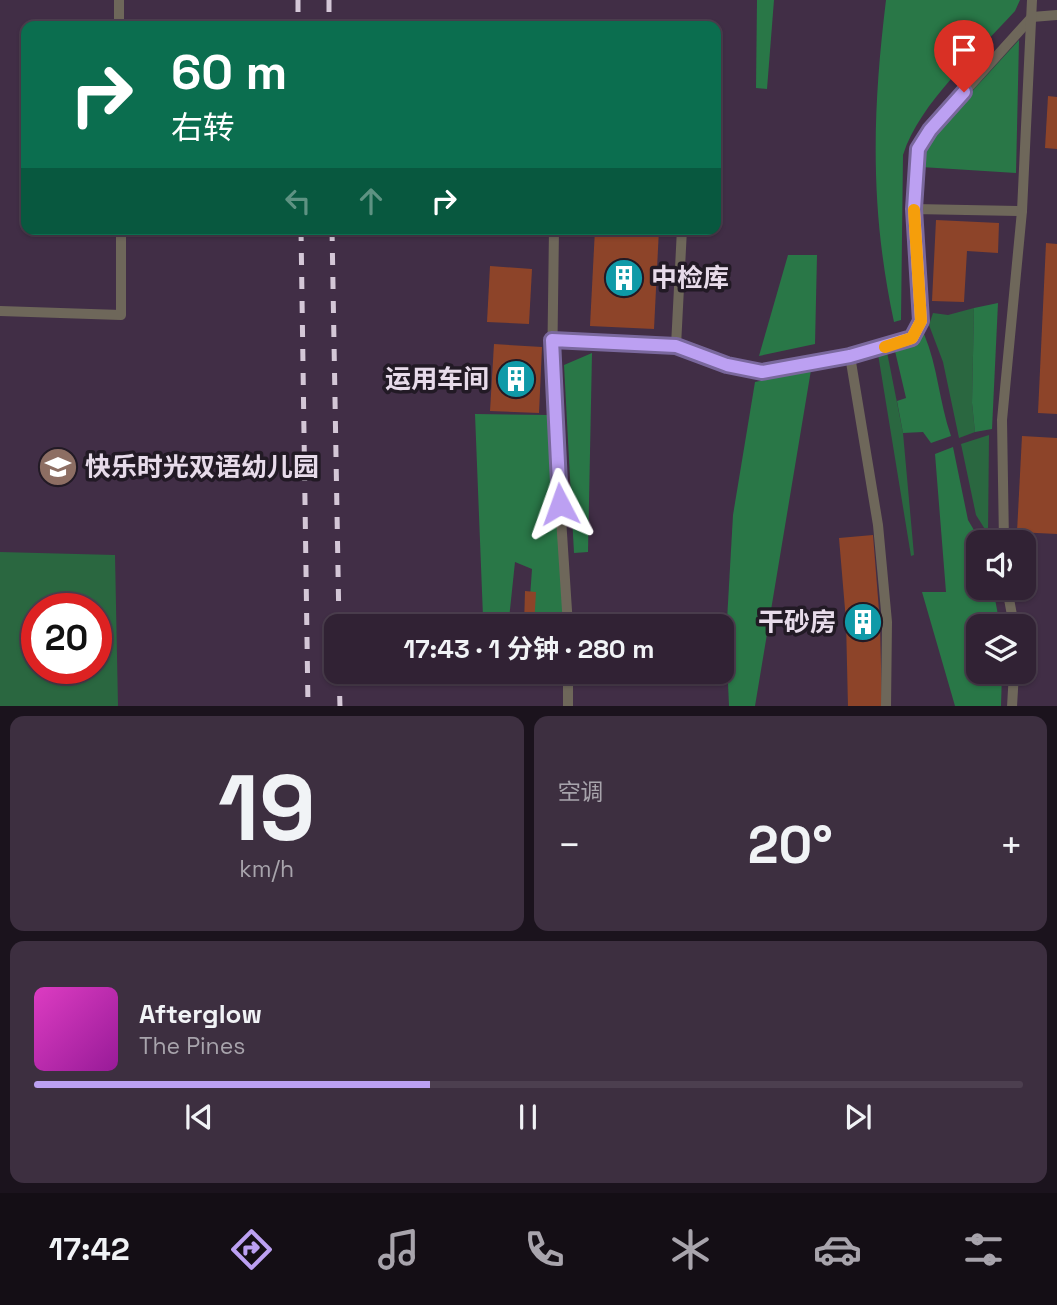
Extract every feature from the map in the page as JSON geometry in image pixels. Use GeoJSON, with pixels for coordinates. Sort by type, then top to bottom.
{"type":"FeatureCollection","features":[{"type":"Feature","properties":{"kind":"lane"},"geometry":{"type":"LineString","coordinates":[[119,0],[119,21]]}},
{"type":"Feature","properties":{"kind":"lane"},"geometry":{"type":"LineString","coordinates":[[1004,530],[1002,420],[1022,211],[1032,0]]}},
{"type":"Feature","properties":{"kind":"lane"},"geometry":{"type":"LineString","coordinates":[[552,340],[676,346],[750,371],[850,356],[912,338],[921,321],[914,209],[918,149],[930,130],[1032,17],[1057,15]]}},
{"type":"Feature","properties":{"kind":"lane"},"geometry":{"type":"LineString","coordinates":[[914,209],[1022,211]]}},
{"type":"Feature","properties":{"kind":"lane"},"geometry":{"type":"LineString","coordinates":[[0,311],[121,315],[121,235]]}},
{"type":"Feature","properties":{"kind":"lane"},"geometry":{"type":"LineString","coordinates":[[554,235],[552,379],[567,614]]}},
{"type":"Feature","properties":{"kind":"lane"},"geometry":{"type":"LineString","coordinates":[[676,346],[682,235]]}},
{"type":"Feature","properties":{"kind":"lane"},"geometry":{"type":"LineString","coordinates":[[850,356],[880,539],[887,622],[886,706]]}},
{"type":"Feature","properties":{"kind":"lane"},"geometry":{"type":"LineString","coordinates":[[568,684],[568,706]]}},
{"type":"Feature","properties":{"kind":"lane"},"geometry":{"type":"LineString","coordinates":[[1012,706],[1013,684]]}},
{"type":"Feature","properties":{"kind":"green space"},"geometry":{"type":"Polygon","coordinates":[[[757,0],[774,0],[767,89],[756,88],[757,0]]]}},
{"type":"Feature","properties":{"kind":"green space"},"geometry":{"type":"Polygon","coordinates":[[[886,0],[1020,0],[1015,11],[936,97],[911,135],[903,155],[901,320],[894,322],[881,240],[876,162],[878,83],[886,0]]]}},
{"type":"Feature","properties":{"kind":"green space"},"geometry":{"type":"Polygon","coordinates":[[[1019,40],[1016,173],[921,167],[932,135],[1019,40]]]}},
{"type":"Feature","properties":{"kind":"green space"},"geometry":{"type":"Polygon","coordinates":[[[788,255],[817,255],[815,344],[759,356],[788,255]]]}},
{"type":"Feature","properties":{"kind":"green space"},"geometry":{"type":"Polygon","coordinates":[[[998,303],[992,429],[975,432],[972,403],[974,308],[998,303]]]}},
{"type":"Feature","properties":{"kind":"green space"},"geometry":{"type":"Polygon","coordinates":[[[974,308],[972,403],[975,432],[959,438],[943,362],[929,325],[933,313],[948,315],[974,308]]]}},
{"type":"Feature","properties":{"kind":"green space"},"geometry":{"type":"Polygon","coordinates":[[[924,334],[951,436],[931,443],[923,432],[903,433],[897,401],[906,398],[895,351],[924,334]]]}},
{"type":"Feature","properties":{"kind":"green space"},"geometry":{"type":"Polygon","coordinates":[[[887,352],[903,433],[914,555],[911,556],[878,354],[887,352]]]}},
{"type":"Feature","properties":{"kind":"green space"},"geometry":{"type":"Polygon","coordinates":[[[592,353],[588,552],[574,553],[564,365],[592,353]]]}},
{"type":"Feature","properties":{"kind":"green space"},"geometry":{"type":"Polygon","coordinates":[[[811,370],[755,706],[729,706],[728,684],[734,684],[734,614],[727,614],[733,515],[755,382],[811,370]]]}},
{"type":"Feature","properties":{"kind":"green space"},"geometry":{"type":"Polygon","coordinates":[[[475,414],[548,415],[563,554],[562,614],[529,614],[532,569],[515,562],[510,614],[483,614],[475,414]]]}},
{"type":"Feature","properties":{"kind":"green space"},"geometry":{"type":"Polygon","coordinates":[[[989,435],[988,530],[976,515],[961,444],[989,435]]]}},
{"type":"Feature","properties":{"kind":"green space"},"geometry":{"type":"Polygon","coordinates":[[[953,447],[968,520],[974,530],[966,530],[966,600],[995,600],[998,614],[966,614],[966,684],[1002,684],[1001,706],[955,706],[922,592],[946,592],[935,454],[953,447]]]}},
{"type":"Feature","properties":{"kind":"green space"},"geometry":{"type":"Polygon","coordinates":[[[0,552],[115,555],[118,706],[0,706],[0,552]]]}},
{"type":"Feature","properties":{"kind":"building"},"geometry":{"type":"Polygon","coordinates":[[[1048,96],[1057,97],[1057,149],[1045,148],[1048,96]]]}},
{"type":"Feature","properties":{"kind":"building"},"geometry":{"type":"Polygon","coordinates":[[[936,220],[999,223],[998,253],[967,251],[964,302],[932,301],[936,220]]]}},
{"type":"Feature","properties":{"kind":"building","name":"中检库"},"geometry":{"type":"Polygon","coordinates":[[[595,235],[659,235],[654,329],[590,326],[595,235]]]}},
{"type":"Feature","properties":{"kind":"building"},"geometry":{"type":"Polygon","coordinates":[[[1046,243],[1057,244],[1057,414],[1038,413],[1046,243]]]}},
{"type":"Feature","properties":{"kind":"building"},"geometry":{"type":"Polygon","coordinates":[[[490,266],[532,269],[529,324],[487,322],[490,266]]]}},
{"type":"Feature","properties":{"kind":"building","name":"运用车间"},"geometry":{"type":"Polygon","coordinates":[[[494,344],[542,347],[539,413],[490,411],[494,344]]]}},
{"type":"Feature","properties":{"kind":"building"},"geometry":{"type":"Polygon","coordinates":[[[1022,436],[1057,438],[1057,534],[1017,530],[1022,436]]]}},
{"type":"Feature","properties":{"kind":"building","name":"干砂房"},"geometry":{"type":"Polygon","coordinates":[[[873,535],[880,623],[882,706],[848,706],[846,621],[839,538],[873,535]]]}},
{"type":"Feature","properties":{"kind":"building"},"geometry":{"type":"Polygon","coordinates":[[[525,591],[536,592],[535,614],[524,614],[525,591]]]}},
{"type":"Feature","properties":{"kind":"railway"},"geometry":{"type":"LineString","coordinates":[[298,0],[298,21]]}},
{"type":"Feature","properties":{"kind":"railway"},"geometry":{"type":"LineString","coordinates":[[329,0],[329,21]]}},
{"type":"Feature","properties":{"kind":"railway"},"geometry":{"type":"LineString","coordinates":[[301,235],[308,706]]}},
{"type":"Feature","properties":{"kind":"railway"},"geometry":{"type":"LineString","coordinates":[[332,235],[339,614]]}},
{"type":"Feature","properties":{"kind":"railway"},"geometry":{"type":"LineString","coordinates":[[339,684],[340,706]]}},
{"type":"Feature","properties":{"kind":"slow traffic"},"geometry":{"type":"LineString","coordinates":[[885,347],[912,338],[921,321],[914,210]]}},
{"type":"Feature","properties":{"kind":"place","name":"中检库"},"geometry":{"type":"Point","coordinates":[624,278]}},
{"type":"Feature","properties":{"kind":"place","name":"运用车间"},"geometry":{"type":"Point","coordinates":[516,379]}},
{"type":"Feature","properties":{"kind":"place","name":"快乐时光双语幼儿园"},"geometry":{"type":"Point","coordinates":[58,467]}},
{"type":"Feature","properties":{"kind":"place","name":"干砂房"},"geometry":{"type":"Point","coordinates":[863,622]}},
{"type":"Feature","properties":{"kind":"route"},"geometry":{"type":"LineString","coordinates":[[560,504],[552,340],[676,346],[727,365],[762,372],[850,356],[912,338],[921,321],[914,209],[918,149],[930,130],[964,92]]}}]}
